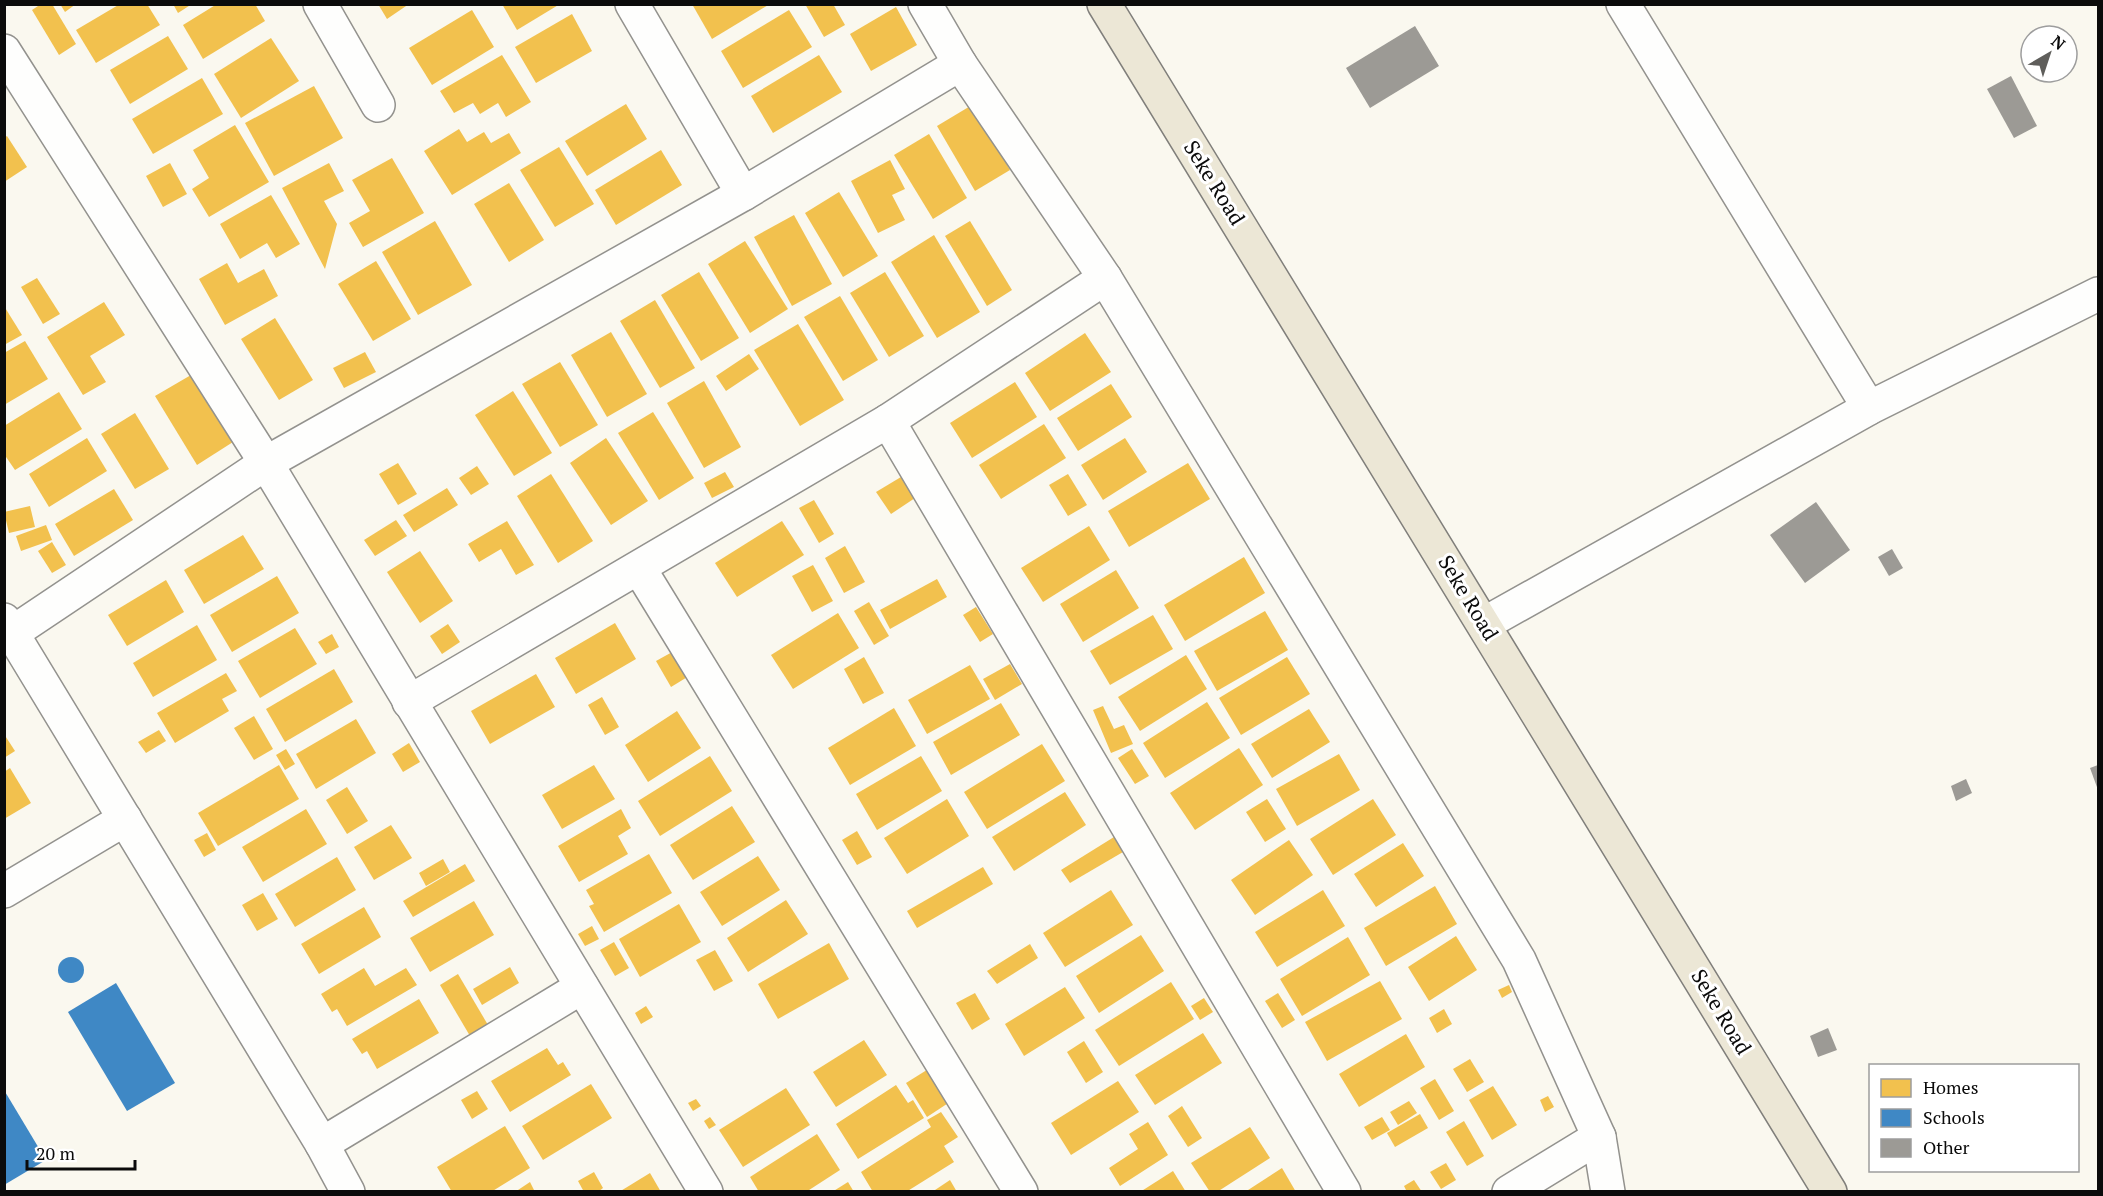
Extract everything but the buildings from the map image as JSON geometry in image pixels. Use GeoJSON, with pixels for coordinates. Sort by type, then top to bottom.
{"type":"FeatureCollection","features":[{"type":"Feature","properties":{"kind":"main road","name":"Seke Road"},"geometry":{"type":"LineString","coordinates":[[1104,4],[1830,1191]]}},
{"type":"Feature","properties":{"kind":"street"},"geometry":{"type":"LineString","coordinates":[[320,4],[378,105]]}},
{"type":"Feature","properties":{"kind":"street"},"geometry":{"type":"LineString","coordinates":[[632,4],[743,194]]}},
{"type":"Feature","properties":{"kind":"street"},"geometry":{"type":"LineString","coordinates":[[925,4],[960,64],[1105,278],[1519,960],[1599,1137],[1608,1191]]}},
{"type":"Feature","properties":{"kind":"street"},"geometry":{"type":"LineString","coordinates":[[1623,4],[1869,408]]}},
{"type":"Feature","properties":{"kind":"street"},"geometry":{"type":"LineString","coordinates":[[4,51],[266,463],[706,1191]]}},
{"type":"Feature","properties":{"kind":"street"},"geometry":{"type":"LineString","coordinates":[[348,1191],[8,627],[266,463],[743,194],[960,64]]}},
{"type":"Feature","properties":{"kind":"street"},"geometry":{"type":"LineString","coordinates":[[409,702],[888,421],[1105,278]]}},
{"type":"Feature","properties":{"kind":"street"},"geometry":{"type":"LineString","coordinates":[[1484,624],[1869,408],[2098,294]]}},
{"type":"Feature","properties":{"kind":"street"},"geometry":{"type":"LineString","coordinates":[[888,421],[1344,1191]]}},
{"type":"Feature","properties":{"kind":"street"},"geometry":{"type":"LineString","coordinates":[[639,568],[1022,1191]]}},
{"type":"Feature","properties":{"kind":"street"},"geometry":{"type":"LineString","coordinates":[[4,891],[125,819]]}},
{"type":"Feature","properties":{"kind":"street"},"geometry":{"type":"LineString","coordinates":[[321,1144],[582,987]]}},
{"type":"Feature","properties":{"kind":"street"},"geometry":{"type":"LineString","coordinates":[[1509,1191],[1599,1137]]}}]}
